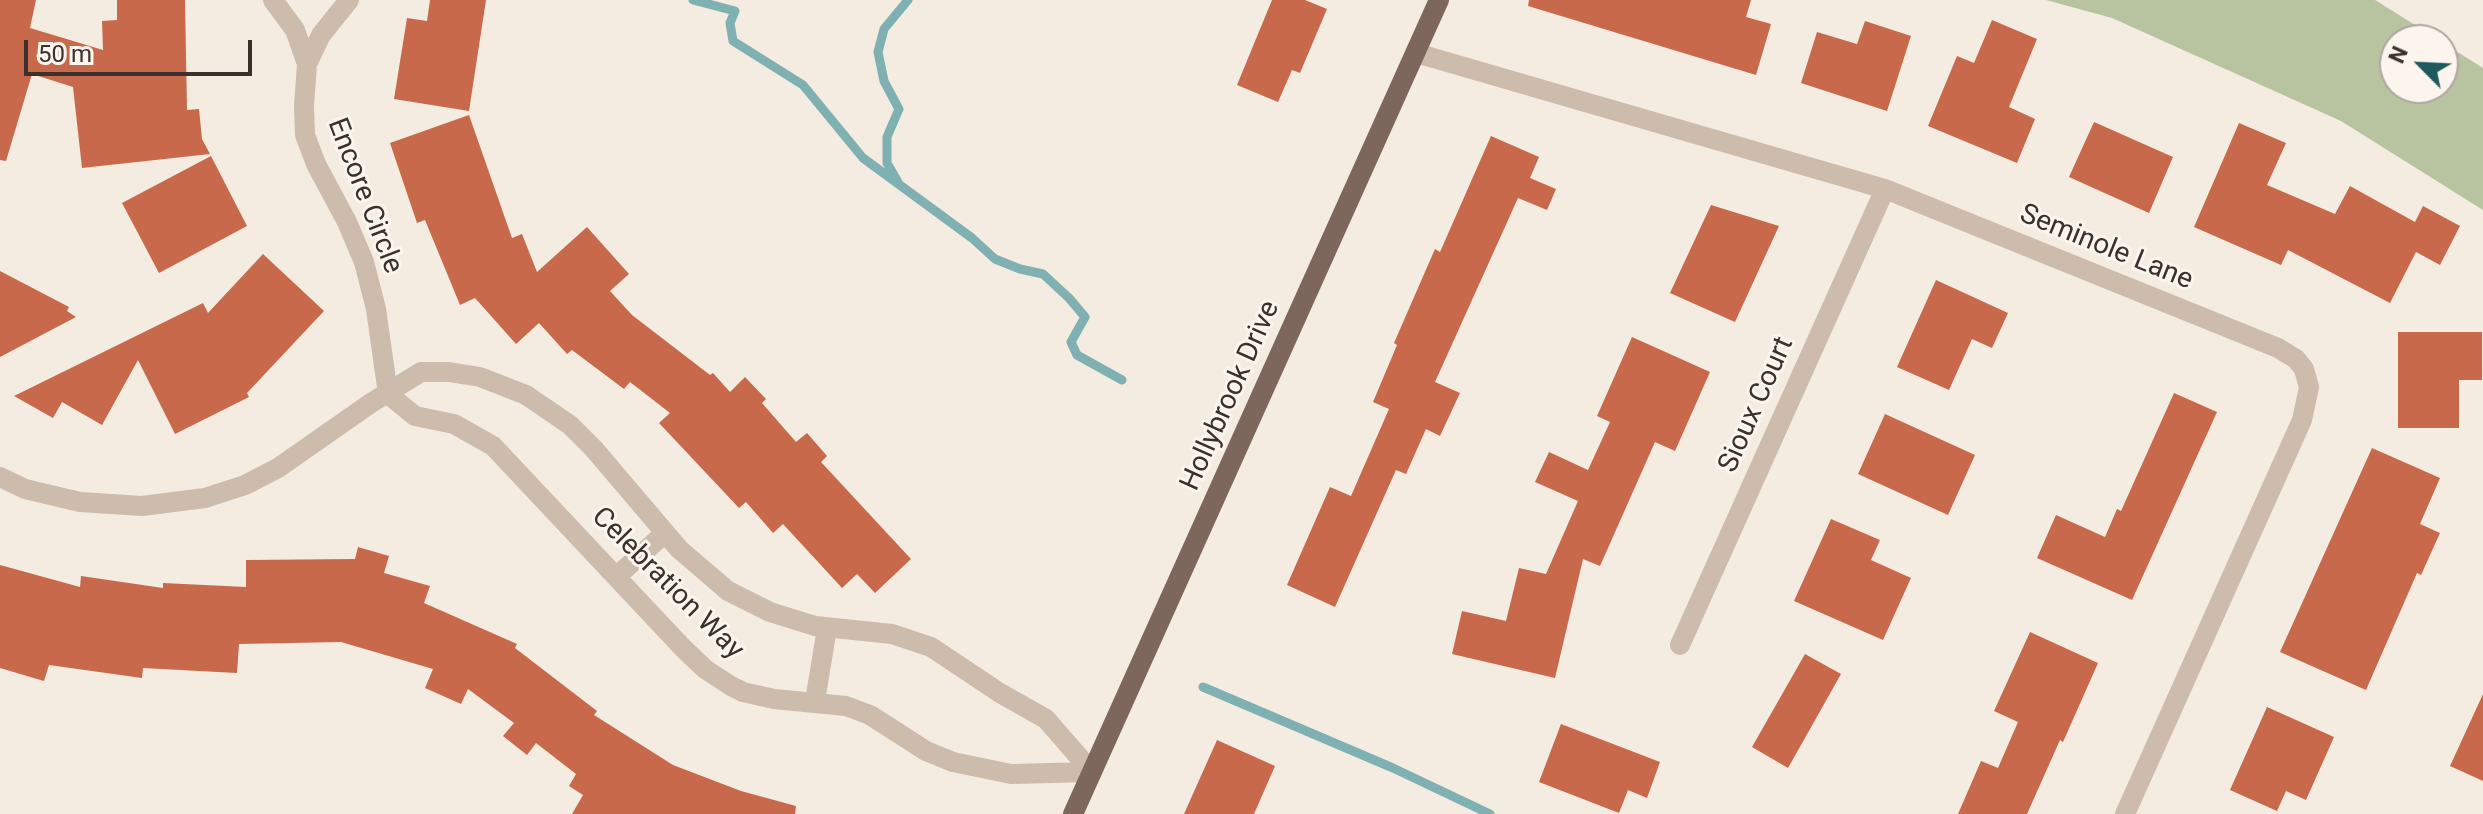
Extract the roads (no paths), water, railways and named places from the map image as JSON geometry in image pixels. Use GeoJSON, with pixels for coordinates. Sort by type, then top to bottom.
{"type":"FeatureCollection","features":[{"type":"Feature","properties":{"kind":"main road","name":"Hollybrook Drive"},"geometry":{"type":"LineString","coordinates":[[1073,814],[1439,0]]}},
{"type":"Feature","properties":{"kind":"street","name":"Encore Circle"},"geometry":{"type":"LineString","coordinates":[[273,0],[295,30],[307,64]]}},
{"type":"Feature","properties":{"kind":"street","name":"Encore Circle"},"geometry":{"type":"LineString","coordinates":[[349,0],[321,35],[307,64],[305,135],[364,262],[376,309],[388,394]]}},
{"type":"Feature","properties":{"kind":"street","name":"Seminole Lane"},"geometry":{"type":"LineString","coordinates":[[1416,53],[1885,189],[2285,351],[2296,359],[2306,375],[2309,395],[2302,420],[2125,814]]}},
{"type":"Feature","properties":{"kind":"street","name":"Sioux Court"},"geometry":{"type":"LineString","coordinates":[[1680,645],[1885,189]]}},
{"type":"Feature","properties":{"kind":"street","name":"Celebration Way"},"geometry":{"type":"LineString","coordinates":[[0,477],[25,489],[80,502],[142,506],[205,498],[245,485],[278,468],[421,372],[480,377],[526,395],[582,436],[691,561],[728,591],[770,612],[827,628],[892,634],[931,647],[1046,719],[1092,772]]}},
{"type":"Feature","properties":{"kind":"street","name":"Celebration Way"},"geometry":{"type":"LineString","coordinates":[[388,394],[415,416],[454,424],[493,446],[683,648],[716,677],[743,692],[774,699],[846,706],[870,715],[926,751],[953,762],[1011,774],[1092,772]]}},
{"type":"Feature","properties":{"kind":"street"},"geometry":{"type":"LineString","coordinates":[[617,576],[665,533]]}},
{"type":"Feature","properties":{"kind":"street"},"geometry":{"type":"LineString","coordinates":[[815,701],[827,628]]}},
{"type":"Feature","properties":{"kind":"waterway"},"geometry":{"type":"LineString","coordinates":[[693,0],[735,11],[730,23],[733,41],[803,85],[863,158],[972,238],[995,259],[1043,274],[1085,317],[1071,342],[1077,355],[1122,380]]}},
{"type":"Feature","properties":{"kind":"waterway"},"geometry":{"type":"LineString","coordinates":[[898,182],[887,163],[887,137],[899,109],[884,81],[878,52],[884,29],[908,0]]}},
{"type":"Feature","properties":{"kind":"waterway"},"geometry":{"type":"LineString","coordinates":[[1203,687],[1393,768],[1490,814]]}}]}
